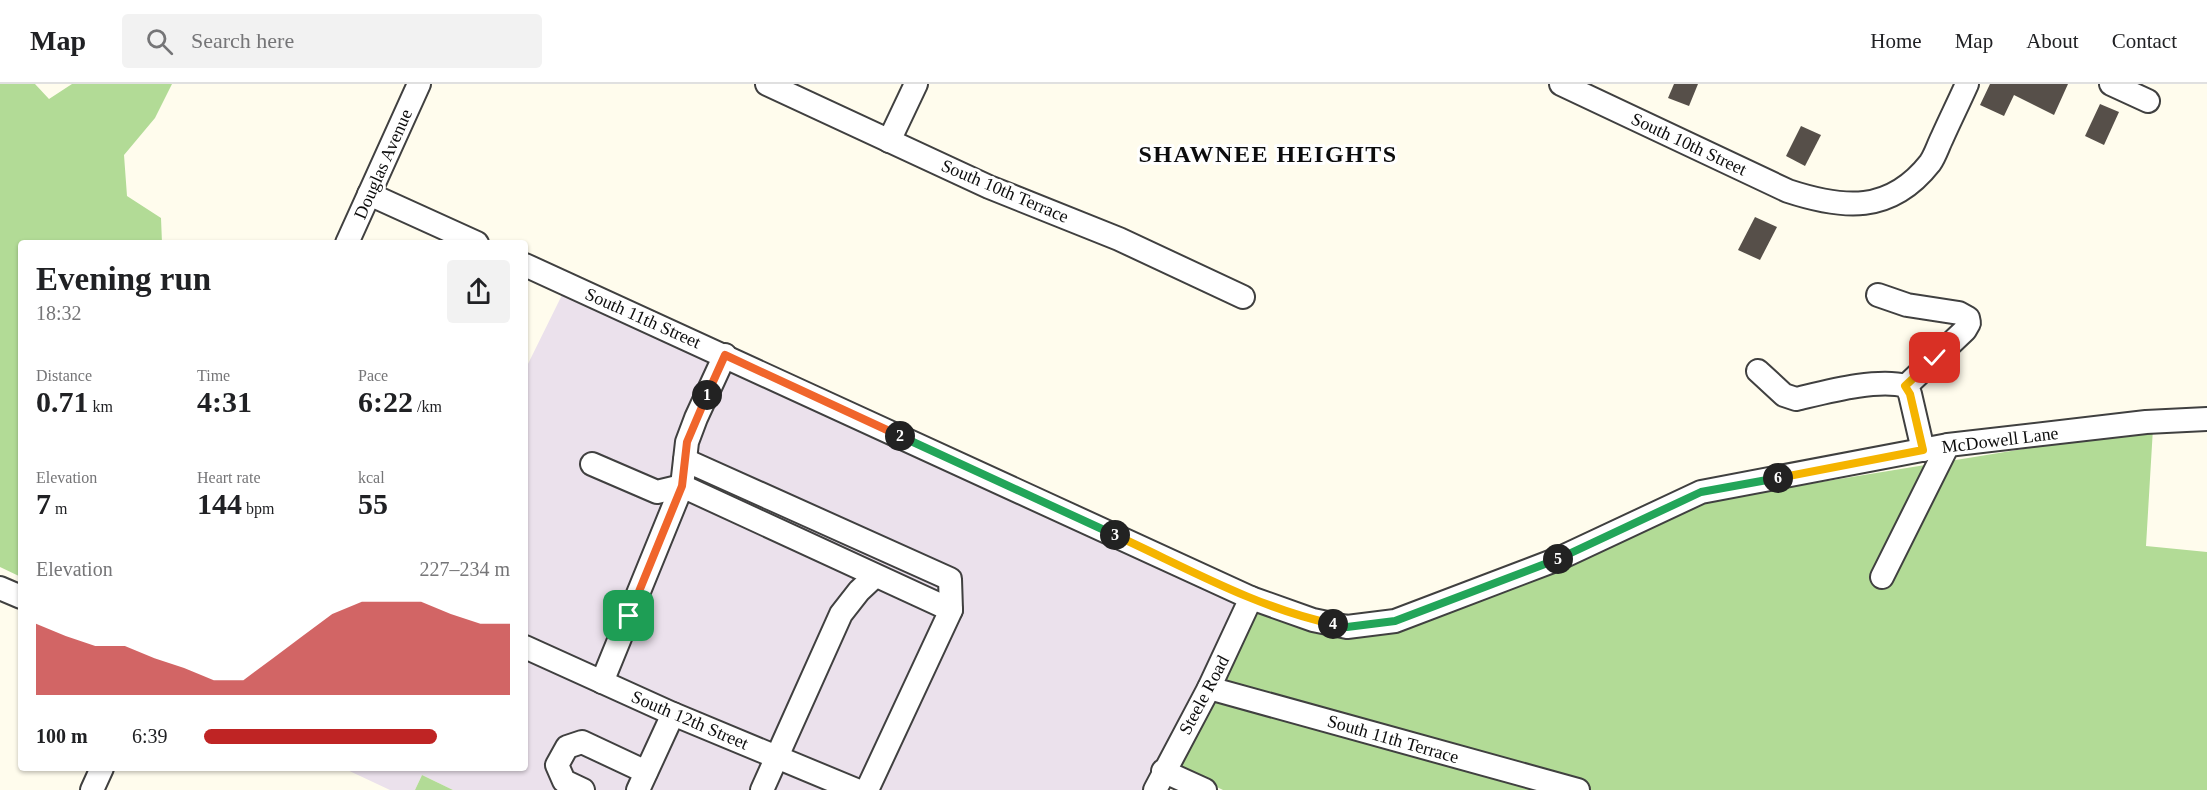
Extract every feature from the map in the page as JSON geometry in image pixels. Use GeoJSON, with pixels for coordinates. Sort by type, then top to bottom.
{"type":"FeatureCollection","features":[{"type":"Feature","properties":{"kind":"street","name":"South 10th Terrace"},"geometry":{"type":"LineString","coordinates":[[767,84],[989,187],[1151,253],[1243,297]]}},
{"type":"Feature","properties":{"kind":"street"},"geometry":{"type":"LineString","coordinates":[[890,141],[916,84]]}},
{"type":"Feature","properties":{"kind":"street","name":"South 10th Street"},"geometry":{"type":"LineString","coordinates":[[1562,84],[1788,191],[1818,201],[1847,205],[1889,198],[1907,185],[1930,162],[1967,84]]}},
{"type":"Feature","properties":{"kind":"street"},"geometry":{"type":"LineString","coordinates":[[2111,84],[2148,101]]}},
{"type":"Feature","properties":{"kind":"street","name":"Douglas Avenue"},"geometry":{"type":"LineString","coordinates":[[348,240],[411,86]]}},
{"type":"Feature","properties":{"kind":"street"},"geometry":{"type":"LineString","coordinates":[[369,194],[470,240]]}},
{"type":"Feature","properties":{"kind":"street","name":"South 11th Street"},"geometry":{"type":"LineString","coordinates":[[528,271],[725,355],[1251,598]]}},
{"type":"Feature","properties":{"kind":"street"},"geometry":{"type":"LineString","coordinates":[[1878,295],[1907,305],[1959,313],[1968,318],[1969,323],[1965,330],[1905,386]]}},
{"type":"Feature","properties":{"kind":"street"},"geometry":{"type":"LineString","coordinates":[[602,682],[682,486],[687,442],[725,355]]}},
{"type":"Feature","properties":{"kind":"street"},"geometry":{"type":"LineString","coordinates":[[1758,371],[1784,395],[1796,399],[1875,384],[1894,383],[1905,386],[1910,394],[1923,450]]}},
{"type":"Feature","properties":{"kind":"street","name":"McDowell Lane"},"geometry":{"type":"LineString","coordinates":[[1251,598],[1313,620],[1347,627],[1395,621],[1558,559],[1701,492],[1948,445],[2146,422],[2207,419]]}},
{"type":"Feature","properties":{"kind":"street"},"geometry":{"type":"LineString","coordinates":[[1882,577],[1948,445]]}},
{"type":"Feature","properties":{"kind":"street"},"geometry":{"type":"LineString","coordinates":[[685,460],[950,579],[951,610],[867,790]]}},
{"type":"Feature","properties":{"kind":"street"},"geometry":{"type":"LineString","coordinates":[[592,464],[657,492],[682,486],[951,610]]}},
{"type":"Feature","properties":{"kind":"street"},"geometry":{"type":"LineString","coordinates":[[762,790],[841,614],[859,591],[875,576]]}},
{"type":"Feature","properties":{"kind":"street"},"geometry":{"type":"LineString","coordinates":[[0,588],[18,596]]}},
{"type":"Feature","properties":{"kind":"street","name":"Steele Road"},"geometry":{"type":"LineString","coordinates":[[1159,780],[1209,688],[1251,598]]}},
{"type":"Feature","properties":{"kind":"street","name":"South 12th Street"},"geometry":{"type":"LineString","coordinates":[[528,648],[673,714],[856,790]]}},
{"type":"Feature","properties":{"kind":"street","name":"South 11th Terrace"},"geometry":{"type":"LineString","coordinates":[[1209,688],[1504,781],[1578,790]]}},
{"type":"Feature","properties":{"kind":"street"},"geometry":{"type":"LineString","coordinates":[[583,790],[564,780],[557,765],[567,747],[582,742],[642,781],[673,714]]}},
{"type":"Feature","properties":{"kind":"street"},"geometry":{"type":"LineString","coordinates":[[92,790],[101,771]]}},
{"type":"Feature","properties":{"kind":"street"},"geometry":{"type":"LineString","coordinates":[[1159,780],[1205,790]]}},
{"type":"Feature","properties":{"kind":"shaded area"},"geometry":{"type":"Polygon","coordinates":[[[562,295],[1233,600],[1236,609],[1147,790],[453,790],[422,775],[415,790],[390,790],[349,771],[528,771],[528,364],[562,295]]]}},
{"type":"Feature","properties":{"kind":"green space"},"geometry":{"type":"Polygon","coordinates":[[[0,84],[35,84],[49,99],[72,84],[172,84],[155,118],[124,155],[127,196],[161,218],[162,240],[18,240],[18,576],[0,567],[0,84]]]}},
{"type":"Feature","properties":{"kind":"green space"},"geometry":{"type":"Polygon","coordinates":[[[2153,428],[2146,546],[2207,552],[2207,790],[1223,790],[1184,771],[1180,766],[1253,616],[1260,610],[1334,633],[1704,501],[2153,428]]]}},
{"type":"Feature","properties":{"kind":"green space"},"geometry":{"type":"Polygon","coordinates":[[[422,775],[453,790],[415,790],[422,775]]]}},
{"type":"Feature","properties":{"kind":"building"},"geometry":{"type":"Polygon","coordinates":[[[1674,84],[1698,84],[1689,106],[1668,98],[1674,84]]]}},
{"type":"Feature","properties":{"kind":"building"},"geometry":{"type":"Polygon","coordinates":[[[1990,84],[2068,84],[2054,115],[2014,95],[2004,116],[1980,105],[1990,84]]]}},
{"type":"Feature","properties":{"kind":"building"},"geometry":{"type":"Polygon","coordinates":[[[2100,104],[2119,112],[2104,145],[2085,136],[2100,104]]]}},
{"type":"Feature","properties":{"kind":"building"},"geometry":{"type":"Polygon","coordinates":[[[1801,126],[1821,135],[1805,166],[1786,156],[1801,126]]]}},
{"type":"Feature","properties":{"kind":"building"},"geometry":{"type":"Polygon","coordinates":[[[1755,217],[1777,227],[1760,260],[1738,250],[1755,217]]]}},
{"type":"Feature","properties":{"kind":"district","name":"SHAWNEE HEIGHTS"},"geometry":{"type":"Point","coordinates":[1268,154]}},
{"type":"Feature","properties":{"kind":"route"},"geometry":{"type":"LineString","coordinates":[[629,616],[682,486],[687,442],[725,355],[1251,598],[1313,620],[1347,627],[1395,621],[1558,559],[1701,492],[1923,450],[1910,394],[1905,386],[1935,358]]}}]}
